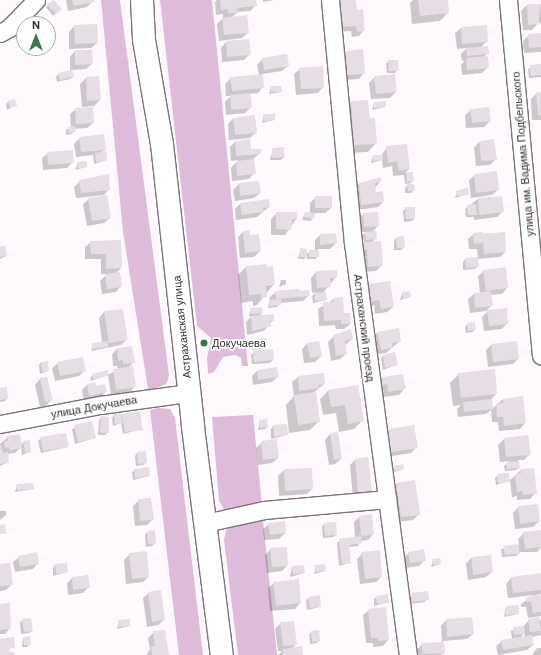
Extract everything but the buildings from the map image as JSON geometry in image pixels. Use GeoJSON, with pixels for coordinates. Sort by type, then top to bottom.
{"type":"FeatureCollection","features":[{"type":"Feature","properties":{"kind":"main road","name":"Астраханская улица"},"geometry":{"type":"LineString","coordinates":[[142,0],[144,40],[162,144],[189,392],[222,655]]}},
{"type":"Feature","properties":{"kind":"street"},"geometry":{"type":"LineString","coordinates":[[0,33],[9,28],[36,0]]}},
{"type":"Feature","properties":{"kind":"street","name":"Астраханский проезд"},"geometry":{"type":"LineString","coordinates":[[330,0],[352,243],[408,655]]}},
{"type":"Feature","properties":{"kind":"street","name":"улица им. Вадима Подбельского"},"geometry":{"type":"LineString","coordinates":[[508,0],[541,355]]}},
{"type":"Feature","properties":{"kind":"street","name":"улица Докучаева"},"geometry":{"type":"LineString","coordinates":[[0,424],[100,405],[189,392]]}},
{"type":"Feature","properties":{"kind":"street"},"geometry":{"type":"LineString","coordinates":[[205,523],[264,510],[388,499]]}},
{"type":"Feature","properties":{"kind":"shaded area"},"geometry":{"type":"Polygon","coordinates":[[[101,0],[120,0],[169,375],[167,383],[153,390],[148,389],[123,232],[101,0]]]}},
{"type":"Feature","properties":{"kind":"shaded area"},"geometry":{"type":"Polygon","coordinates":[[[160,0],[212,0],[248,366],[242,366],[241,358],[235,355],[223,357],[214,372],[208,374],[207,358],[211,338],[197,326],[160,0]]]}},
{"type":"Feature","properties":{"kind":"shaded area"},"geometry":{"type":"Polygon","coordinates":[[[158,408],[170,409],[175,418],[203,655],[179,655],[150,410],[158,408]]]}},
{"type":"Feature","properties":{"kind":"shaded area"},"geometry":{"type":"Polygon","coordinates":[[[253,415],[262,505],[233,512],[224,509],[219,501],[212,417],[253,415]]]}},
{"type":"Feature","properties":{"kind":"shaded area"},"geometry":{"type":"Polygon","coordinates":[[[263,520],[277,655],[238,655],[224,540],[226,530],[232,526],[263,520]]]}},
{"type":"Feature","properties":{"kind":"place","name":"Докучаева"},"geometry":{"type":"Point","coordinates":[204,343]}}]}
